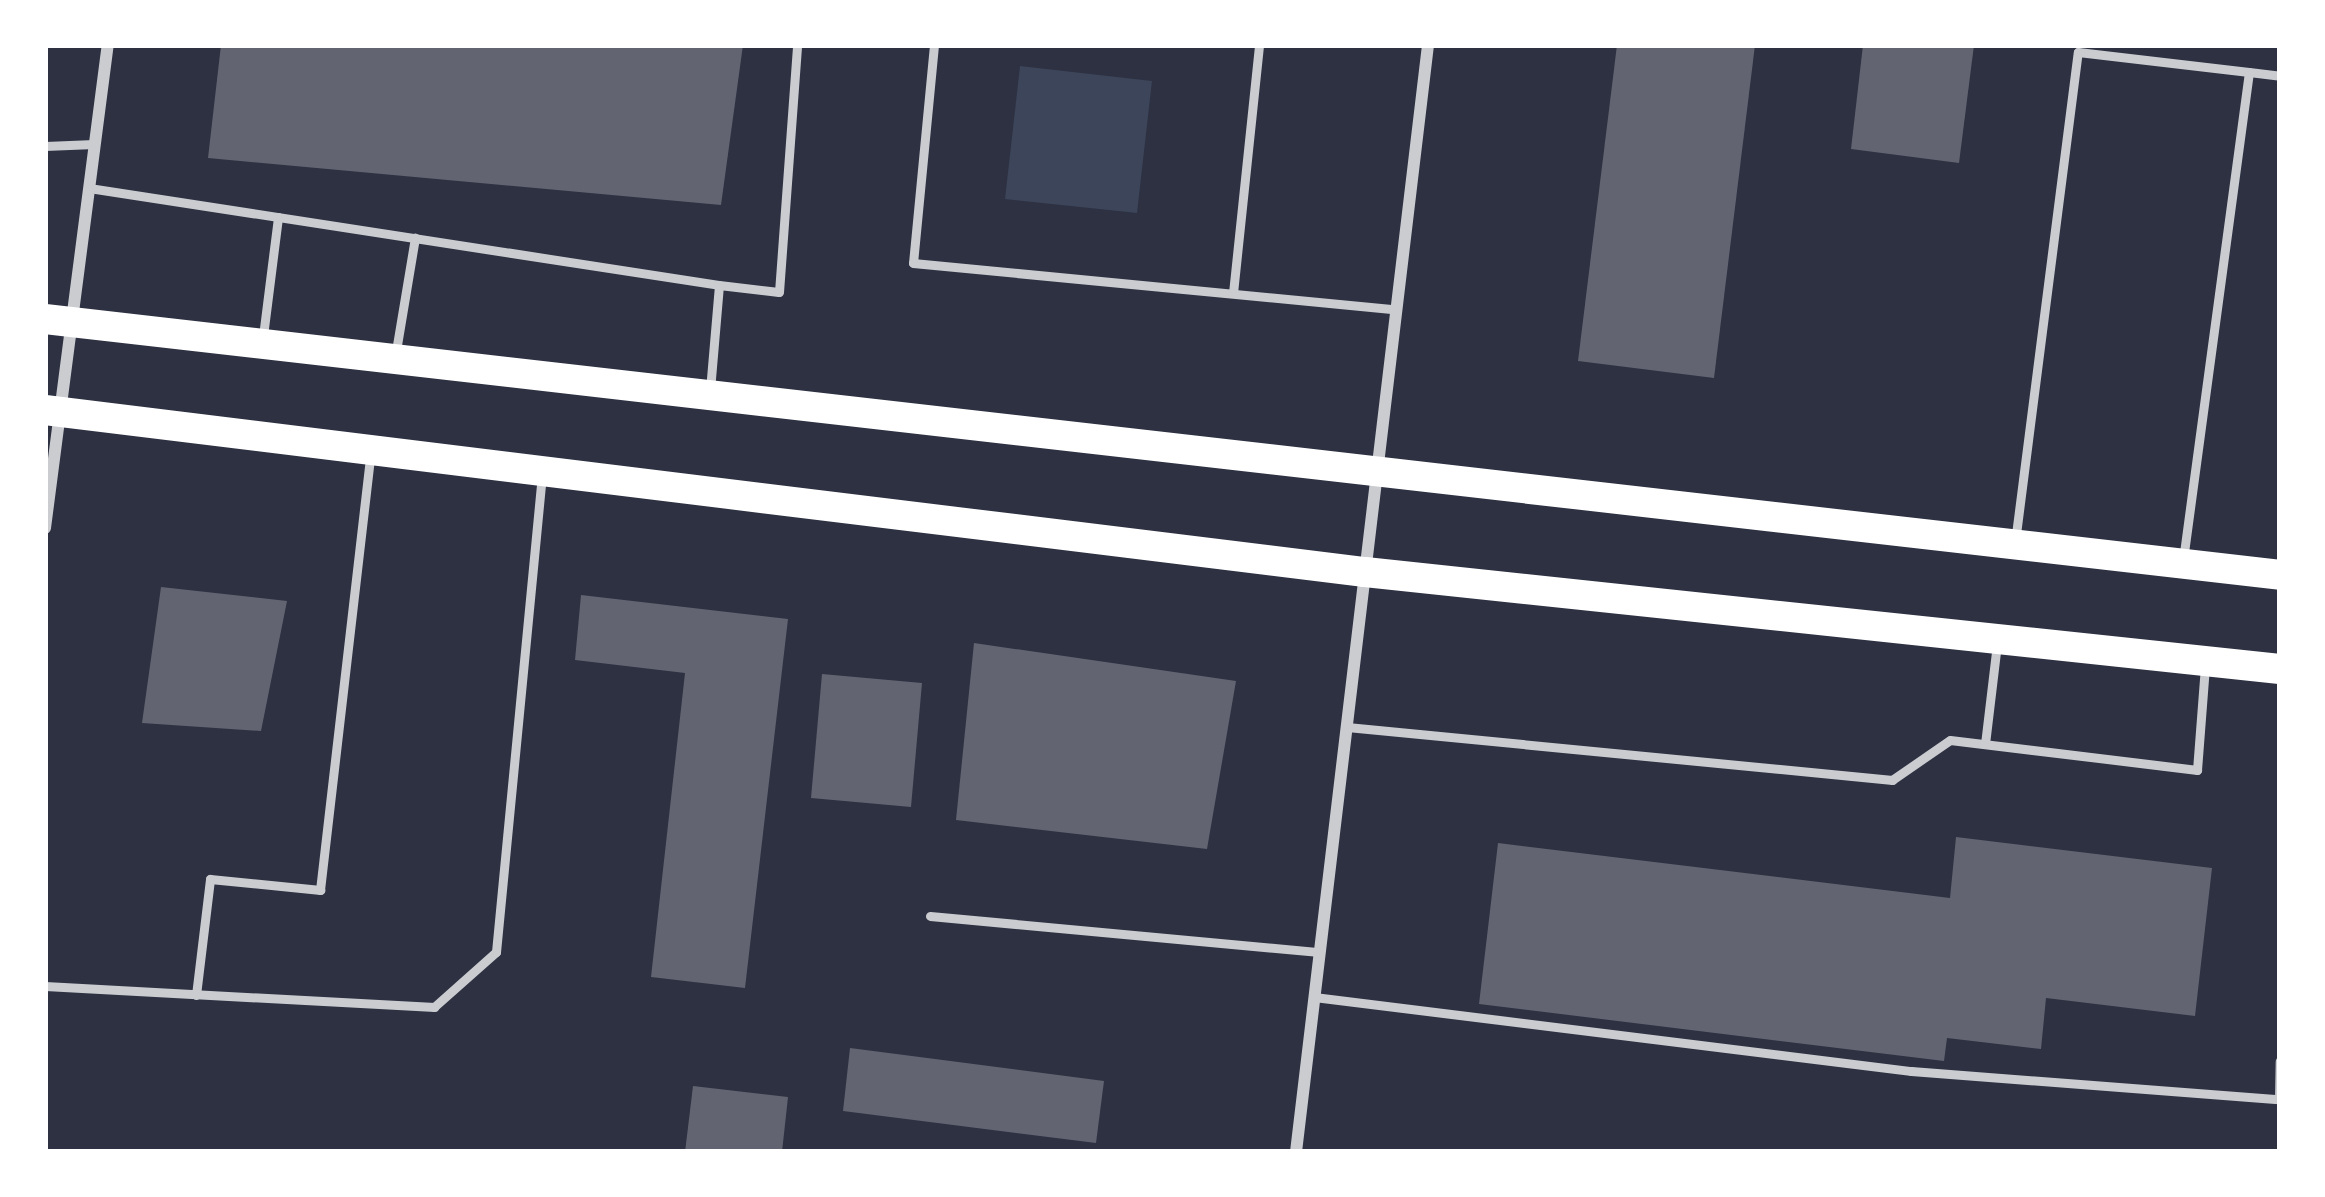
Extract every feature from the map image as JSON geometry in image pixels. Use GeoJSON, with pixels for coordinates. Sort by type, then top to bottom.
{"type":"FeatureCollection","features":[{"type":"Feature","properties":{"kind":"main road"},"geometry":{"type":"LineString","coordinates":[[58,321],[2280,575]]}},
{"type":"Feature","properties":{"kind":"main road"},"geometry":{"type":"LineString","coordinates":[[52,411],[1365,572],[2280,669]]}},
{"type":"Feature","properties":{"kind":"street"},"geometry":{"type":"LineString","coordinates":[[45,528],[58,321],[89,188],[108,45]]}},
{"type":"Feature","properties":{"kind":"street"},"geometry":{"type":"LineString","coordinates":[[1295,1152],[1373,471],[1428,45]]}},
{"type":"Feature","properties":{"kind":"lane"},"geometry":{"type":"LineString","coordinates":[[89,188],[779,292],[797,45]]}},
{"type":"Feature","properties":{"kind":"lane"},"geometry":{"type":"LineString","coordinates":[[934,45],[913,263],[1394,309]]}},
{"type":"Feature","properties":{"kind":"lane"},"geometry":{"type":"LineString","coordinates":[[1234,293],[1259,45]]}},
{"type":"Feature","properties":{"kind":"lane"},"geometry":{"type":"LineString","coordinates":[[2015,546],[2078,52],[2100,50],[2280,76]]}},
{"type":"Feature","properties":{"kind":"lane"},"geometry":{"type":"LineString","coordinates":[[2182,565],[2248,72]]}},
{"type":"Feature","properties":{"kind":"lane"},"geometry":{"type":"LineString","coordinates":[[45,146],[94,144]]}},
{"type":"Feature","properties":{"kind":"lane"},"geometry":{"type":"LineString","coordinates":[[262,344],[278,217]]}},
{"type":"Feature","properties":{"kind":"lane"},"geometry":{"type":"LineString","coordinates":[[395,359],[415,238]]}},
{"type":"Feature","properties":{"kind":"lane"},"geometry":{"type":"LineString","coordinates":[[710,395],[719,285]]}},
{"type":"Feature","properties":{"kind":"lane"},"geometry":{"type":"LineString","coordinates":[[196,994],[209,879],[320,890],[371,450]]}},
{"type":"Feature","properties":{"kind":"lane"},"geometry":{"type":"LineString","coordinates":[[45,986],[434,1007],[496,952],[542,471]]}},
{"type":"Feature","properties":{"kind":"lane"},"geometry":{"type":"LineString","coordinates":[[1985,744],[1998,639]]}},
{"type":"Feature","properties":{"kind":"lane"},"geometry":{"type":"LineString","coordinates":[[1347,728],[1892,780],[1950,740],[2197,770],[2205,661]]}},
{"type":"Feature","properties":{"kind":"lane"},"geometry":{"type":"LineString","coordinates":[[930,916],[1319,952]]}},
{"type":"Feature","properties":{"kind":"lane"},"geometry":{"type":"LineString","coordinates":[[1314,997],[1911,1071],[2277,1099],[2280,1061]]}},
{"type":"Feature","properties":{"kind":"shaded area"},"geometry":{"type":"Polygon","coordinates":[[[1020,66],[1152,81],[1137,213],[1005,199],[1020,66]]]}},
{"type":"Feature","properties":{"kind":"building"},"geometry":{"type":"Polygon","coordinates":[[[221,45],[743,45],[721,205],[208,158],[221,45]]]}},
{"type":"Feature","properties":{"kind":"building"},"geometry":{"type":"Polygon","coordinates":[[[1617,45],[1755,45],[1714,378],[1578,361],[1617,45]]]}},
{"type":"Feature","properties":{"kind":"building"},"geometry":{"type":"Polygon","coordinates":[[[1863,45],[1974,45],[1959,163],[1851,149],[1863,45]]]}},
{"type":"Feature","properties":{"kind":"building"},"geometry":{"type":"Polygon","coordinates":[[[161,587],[287,601],[261,731],[142,723],[161,587]]]}},
{"type":"Feature","properties":{"kind":"building"},"geometry":{"type":"Polygon","coordinates":[[[581,595],[788,619],[745,988],[651,977],[685,673],[575,660],[581,595]]]}},
{"type":"Feature","properties":{"kind":"building"},"geometry":{"type":"Polygon","coordinates":[[[974,643],[1236,681],[1207,849],[956,820],[974,643]]]}},
{"type":"Feature","properties":{"kind":"building"},"geometry":{"type":"Polygon","coordinates":[[[822,674],[922,683],[911,807],[811,798],[822,674]]]}},
{"type":"Feature","properties":{"kind":"building"},"geometry":{"type":"Polygon","coordinates":[[[1956,837],[2212,868],[2195,1016],[2046,998],[2041,1049],[1947,1038],[1944,1061],[1479,1004],[1498,843],[1950,898],[1956,837]]]}},
{"type":"Feature","properties":{"kind":"building"},"geometry":{"type":"Polygon","coordinates":[[[850,1048],[1104,1081],[1096,1143],[843,1111],[850,1048]]]}},
{"type":"Feature","properties":{"kind":"building"},"geometry":{"type":"Polygon","coordinates":[[[693,1086],[788,1097],[782,1152],[685,1152],[693,1086]]]}}]}
